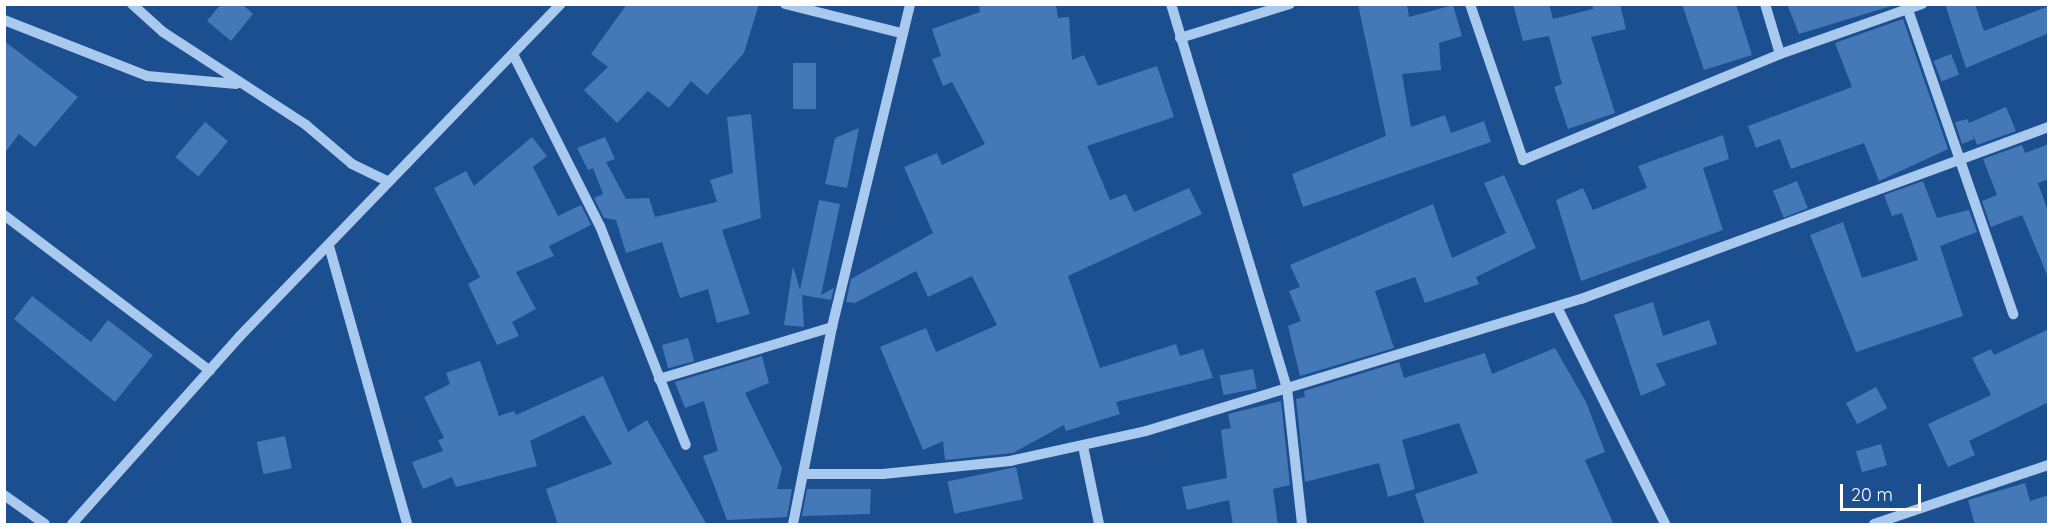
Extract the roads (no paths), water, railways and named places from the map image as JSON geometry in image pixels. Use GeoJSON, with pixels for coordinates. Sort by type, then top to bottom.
{"type":"FeatureCollection","features":[{"type":"Feature","properties":{"kind":"street"},"geometry":{"type":"LineString","coordinates":[[132,4],[238,84],[306,126],[352,164],[387,181]]}},
{"type":"Feature","properties":{"kind":"street"},"geometry":{"type":"LineString","coordinates":[[72,525],[210,371],[329,246],[387,181],[514,56],[561,4]]}},
{"type":"Feature","properties":{"kind":"street"},"geometry":{"type":"LineString","coordinates":[[785,4],[901,33]]}},
{"type":"Feature","properties":{"kind":"street"},"geometry":{"type":"LineString","coordinates":[[793,525],[832,327],[901,33],[910,4]]}},
{"type":"Feature","properties":{"kind":"street"},"geometry":{"type":"LineString","coordinates":[[1171,4],[1287,388],[1302,525]]}},
{"type":"Feature","properties":{"kind":"street"},"geometry":{"type":"LineString","coordinates":[[1180,38],[1290,4]]}},
{"type":"Feature","properties":{"kind":"street"},"geometry":{"type":"LineString","coordinates":[[1470,4],[1523,160],[1780,54],[1922,4]]}},
{"type":"Feature","properties":{"kind":"street"},"geometry":{"type":"LineString","coordinates":[[1765,4],[1780,54]]}},
{"type":"Feature","properties":{"kind":"street"},"geometry":{"type":"LineString","coordinates":[[1908,10],[2013,314]]}},
{"type":"Feature","properties":{"kind":"street"},"geometry":{"type":"LineString","coordinates":[[4,20],[147,76],[238,84]]}},
{"type":"Feature","properties":{"kind":"street"},"geometry":{"type":"LineString","coordinates":[[514,56],[600,226],[686,445]]}},
{"type":"Feature","properties":{"kind":"street"},"geometry":{"type":"LineString","coordinates":[[804,474],[918,470],[1010,461],[1083,446],[1557,307],[2049,127]]}},
{"type":"Feature","properties":{"kind":"street"},"geometry":{"type":"LineString","coordinates":[[4,215],[210,371]]}},
{"type":"Feature","properties":{"kind":"street"},"geometry":{"type":"LineString","coordinates":[[329,246],[407,525]]}},
{"type":"Feature","properties":{"kind":"street"},"geometry":{"type":"LineString","coordinates":[[1557,307],[1665,525]]}},
{"type":"Feature","properties":{"kind":"street"},"geometry":{"type":"LineString","coordinates":[[659,379],[832,327]]}},
{"type":"Feature","properties":{"kind":"street"},"geometry":{"type":"LineString","coordinates":[[1083,446],[1100,525]]}},
{"type":"Feature","properties":{"kind":"street"},"geometry":{"type":"LineString","coordinates":[[1874,525],[2049,465]]}},
{"type":"Feature","properties":{"kind":"street"},"geometry":{"type":"LineString","coordinates":[[4,495],[45,525]]}}]}
